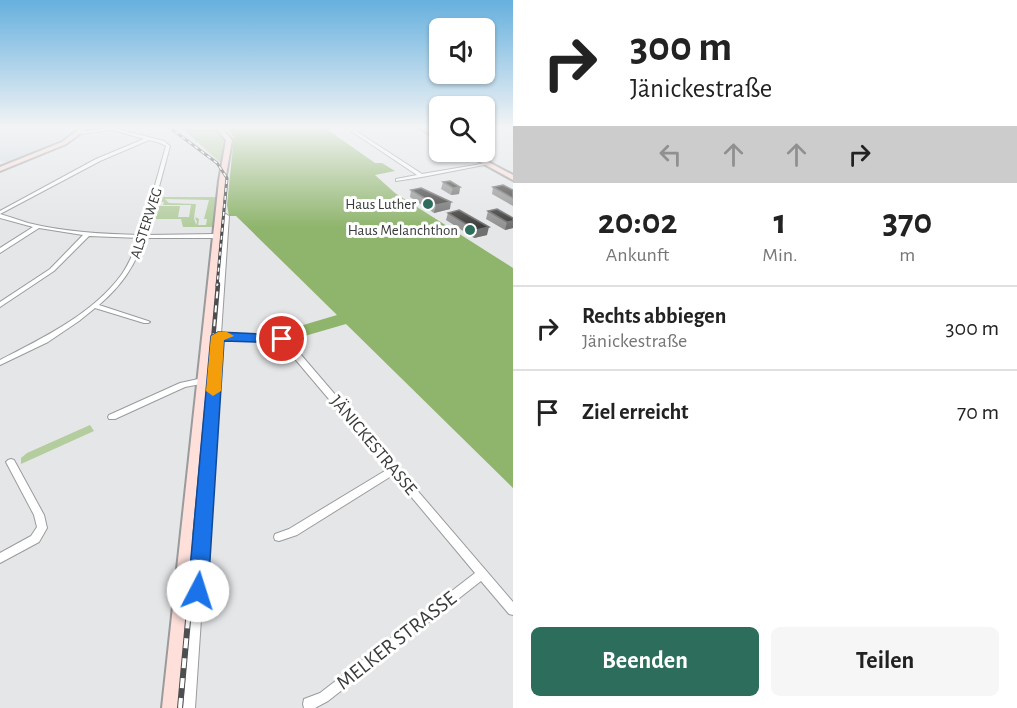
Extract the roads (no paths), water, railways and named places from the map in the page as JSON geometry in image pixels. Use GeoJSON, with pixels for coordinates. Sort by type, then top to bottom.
{"type":"FeatureCollection","features":[{"type":"Feature","properties":{"kind":"main road"},"geometry":{"type":"LineString","coordinates":[[0,169],[24,160]]}},
{"type":"Feature","properties":{"kind":"main road"},"geometry":{"type":"LineString","coordinates":[[171,708],[181,612],[194,550],[202,456],[203,381],[210,363],[227,160]]}},
{"type":"Feature","properties":{"kind":"main road"},"geometry":{"type":"LineString","coordinates":[[484,162],[513,178]]}},
{"type":"Feature","properties":{"kind":"street"},"geometry":{"type":"LineString","coordinates":[[0,215],[99,160]]}},
{"type":"Feature","properties":{"kind":"street","name":"ALSTERWEG"},"geometry":{"type":"LineString","coordinates":[[0,363],[45,340],[94,306],[126,273],[135,260],[165,160]]}},
{"type":"Feature","properties":{"kind":"street"},"geometry":{"type":"LineString","coordinates":[[397,160],[422,176]]}},
{"type":"Feature","properties":{"kind":"street"},"geometry":{"type":"LineString","coordinates":[[398,180],[487,164]]}},
{"type":"Feature","properties":{"kind":"street"},"geometry":{"type":"LineString","coordinates":[[0,215],[37,227],[87,234],[220,240]]}},
{"type":"Feature","properties":{"kind":"street"},"geometry":{"type":"LineString","coordinates":[[222,225],[226,216]]}},
{"type":"Feature","properties":{"kind":"street"},"geometry":{"type":"LineString","coordinates":[[0,251],[37,227]]}},
{"type":"Feature","properties":{"kind":"street"},"geometry":{"type":"LineString","coordinates":[[0,305],[52,270],[87,234]]}},
{"type":"Feature","properties":{"kind":"street"},"geometry":{"type":"LineString","coordinates":[[215,303],[221,302]]}},
{"type":"Feature","properties":{"kind":"street"},"geometry":{"type":"LineString","coordinates":[[94,306],[146,322]]}},
{"type":"Feature","properties":{"kind":"street","name":"JÄNICKESTRASSE"},"geometry":{"type":"LineString","coordinates":[[212,336],[282,339],[513,610]]}},
{"type":"Feature","properties":{"kind":"street"},"geometry":{"type":"LineString","coordinates":[[202,456],[210,363]]}},
{"type":"Feature","properties":{"kind":"street"},"geometry":{"type":"LineString","coordinates":[[112,417],[188,383],[203,381]]}},
{"type":"Feature","properties":{"kind":"street"},"geometry":{"type":"LineString","coordinates":[[0,558],[35,539],[42,528],[39,515],[11,462]]}},
{"type":"Feature","properties":{"kind":"street"},"geometry":{"type":"LineString","coordinates":[[279,537],[292,532],[394,470]]}},
{"type":"Feature","properties":{"kind":"street"},"geometry":{"type":"LineString","coordinates":[[189,708],[196,611],[194,550]]}},
{"type":"Feature","properties":{"kind":"street","name":"MELKER STRASSE"},"geometry":{"type":"LineString","coordinates":[[309,704],[324,697],[482,574]]}},
{"type":"Feature","properties":{"kind":"street"},"geometry":{"type":"LineString","coordinates":[[181,612],[196,611]]}},
{"type":"Feature","properties":{"kind":"street"},"geometry":{"type":"LineString","coordinates":[[175,670],[192,669]]}},
{"type":"Feature","properties":{"kind":"railway"},"geometry":{"type":"LineString","coordinates":[[213,160],[227,178],[217,286]]}},
{"type":"Feature","properties":{"kind":"railway"},"geometry":{"type":"LineString","coordinates":[[208,396],[218,284]]}},
{"type":"Feature","properties":{"kind":"railway"},"geometry":{"type":"LineString","coordinates":[[195,534],[208,394]]}},
{"type":"Feature","properties":{"kind":"railway"},"geometry":{"type":"LineString","coordinates":[[180,708],[196,533]]}},
{"type":"Feature","properties":{"kind":"place","name":"Haus Luther"},"geometry":{"type":"Point","coordinates":[428,204]}},
{"type":"Feature","properties":{"kind":"place","name":"Haus Melanchthon"},"geometry":{"type":"Point","coordinates":[470,230]}}]}
